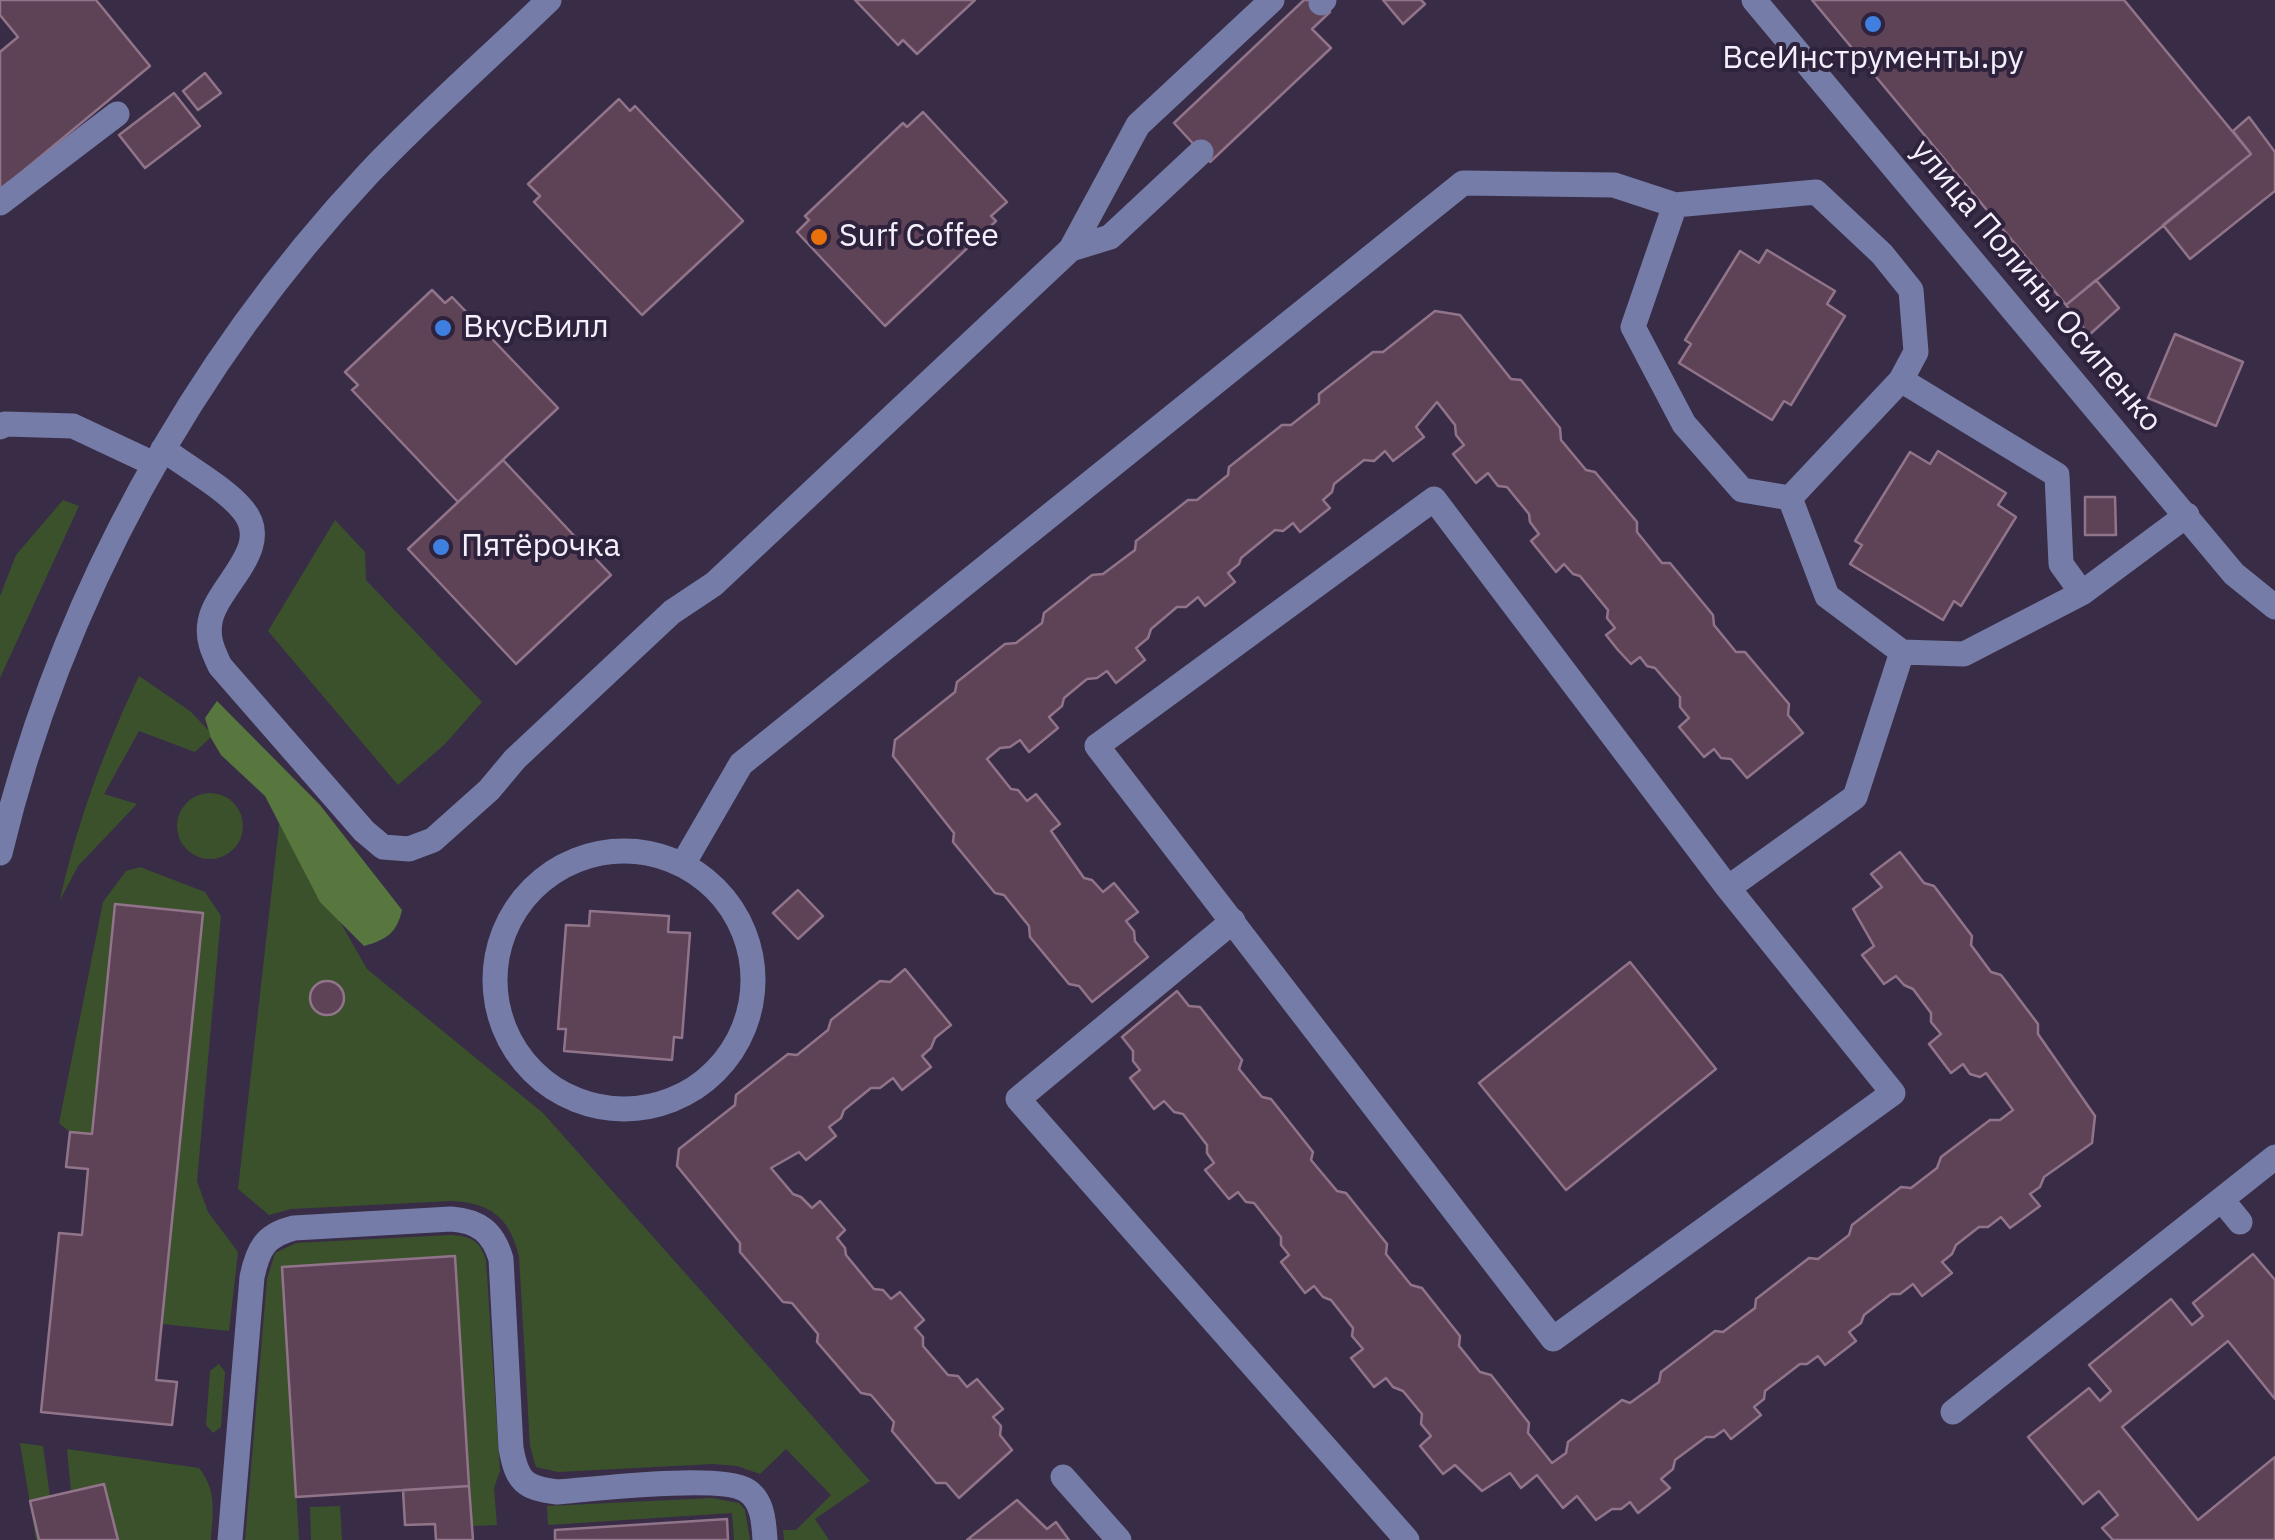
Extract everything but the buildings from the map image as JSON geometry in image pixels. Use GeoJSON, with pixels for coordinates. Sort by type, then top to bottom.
{"type":"FeatureCollection","features":[{"type":"Feature","properties":{"kind":"street"},"geometry":{"type":"LineString","coordinates":[[0,853],[40,720],[72,634],[159,457],[243,327],[305,247],[370,173],[549,0]]}},
{"type":"Feature","properties":{"kind":"street"},"geometry":{"type":"LineString","coordinates":[[0,427],[73,426],[159,457],[234,500],[247,514],[252,546],[210,618],[208,643],[220,666],[364,831],[383,847],[409,849],[433,840],[489,790],[515,759],[659,624],[714,584],[1071,249],[1138,125],[1272,0]]}},
{"type":"Feature","properties":{"kind":"street","name":"улица Полины Осипенко"},"geometry":{"type":"LineString","coordinates":[[1754,0],[2234,574],[2275,607]]}},
{"type":"Feature","properties":{"kind":"street"},"geometry":{"type":"LineString","coordinates":[[0,204],[117,114]]}},
{"type":"Feature","properties":{"kind":"street"},"geometry":{"type":"LineString","coordinates":[[1071,249],[1110,237],[1201,152]]}},
{"type":"Feature","properties":{"kind":"street"},"geometry":{"type":"LineString","coordinates":[[682,864],[741,764],[1463,183],[1614,185],[1675,205],[1816,192],[1882,254],[1911,290],[1916,352],[1901,380],[1790,498]]}},
{"type":"Feature","properties":{"kind":"street"},"geometry":{"type":"LineString","coordinates":[[1675,205],[1633,328],[1684,424],[1742,490],[1790,498]]}},
{"type":"Feature","properties":{"kind":"street"},"geometry":{"type":"LineString","coordinates":[[1901,380],[2057,475],[2061,564],[2082,594]]}},
{"type":"Feature","properties":{"kind":"street"},"geometry":{"type":"LineString","coordinates":[[1790,498],[1827,596],[1902,652],[1964,654],[2082,594],[2187,516]]}},
{"type":"Feature","properties":{"kind":"street"},"geometry":{"type":"LineString","coordinates":[[1434,500],[1728,888],[1893,1092],[1553,1339],[1097,746],[1434,500]]}},
{"type":"Feature","properties":{"kind":"street"},"geometry":{"type":"LineString","coordinates":[[1728,888],[1855,797],[1902,652]]}},
{"type":"Feature","properties":{"kind":"street"},"geometry":{"type":"LineString","coordinates":[[631,851],[682,864],[725,898],[744,933],[754,973],[746,1026],[716,1071],[696,1088],[671,1100],[645,1107],[618,1108],[592,1105],[566,1095],[524,1061],[509,1039],[500,1014],[495,987],[497,960],[510,922],[532,889],[578,860],[604,852],[631,851]]}},
{"type":"Feature","properties":{"kind":"street"},"geometry":{"type":"LineString","coordinates":[[1232,921],[1018,1098],[1407,1540]]}},
{"type":"Feature","properties":{"kind":"street"},"geometry":{"type":"LineString","coordinates":[[1953,1412],[2275,1157]]}},
{"type":"Feature","properties":{"kind":"street"},"geometry":{"type":"LineString","coordinates":[[2222,1200],[2240,1222]]}},
{"type":"Feature","properties":{"kind":"street"},"geometry":{"type":"LineString","coordinates":[[230,1540],[252,1277],[263,1242],[277,1232],[294,1228],[468,1220],[484,1228],[496,1241],[501,1259],[511,1448],[514,1466],[523,1482],[557,1492],[732,1485],[748,1491],[759,1504],[765,1540]]}},
{"type":"Feature","properties":{"kind":"street"},"geometry":{"type":"LineString","coordinates":[[1063,1477],[1119,1540]]}},
{"type":"Feature","properties":{"kind":"green space"},"geometry":{"type":"Polygon","coordinates":[[[63,500],[79,506],[0,678],[0,596],[16,555],[63,500]]]}},
{"type":"Feature","properties":{"kind":"green space"},"geometry":{"type":"Polygon","coordinates":[[[335,520],[365,552],[366,580],[482,702],[445,744],[398,785],[268,631],[335,520]]]}},
{"type":"Feature","properties":{"kind":"green space"},"geometry":{"type":"Polygon","coordinates":[[[139,676],[190,711],[213,735],[195,752],[139,731],[104,794],[137,804],[78,866],[60,900],[93,786],[139,676]]]}},
{"type":"Feature","properties":{"kind":"green space"},"geometry":{"type":"Polygon","coordinates":[[[217,701],[320,805],[402,910],[394,930],[384,938],[364,946],[320,902],[265,796],[221,755],[211,738],[205,718],[217,701]]]}},
{"type":"Feature","properties":{"kind":"green space"},"geometry":{"type":"Polygon","coordinates":[[[210,793],[223,795],[233,803],[241,813],[241,839],[233,849],[223,857],[210,859],[197,857],[187,849],[179,839],[177,826],[179,813],[187,803],[197,795],[210,793]]]}},
{"type":"Feature","properties":{"kind":"green space"},"geometry":{"type":"Polygon","coordinates":[[[280,817],[367,969],[543,1113],[870,1481],[815,1519],[829,1540],[784,1540],[783,1530],[796,1530],[831,1495],[786,1449],[760,1474],[737,1466],[713,1464],[558,1472],[536,1467],[530,1446],[519,1256],[504,1222],[487,1209],[451,1201],[291,1209],[269,1215],[238,1189],[280,817]]]}},
{"type":"Feature","properties":{"kind":"green space"},"geometry":{"type":"Polygon","coordinates":[[[140,867],[205,892],[221,916],[197,1181],[208,1212],[238,1252],[229,1331],[162,1324],[203,913],[115,904],[92,1134],[70,1132],[59,1123],[103,902],[126,871],[140,867]]]}},
{"type":"Feature","properties":{"kind":"green space"},"geometry":{"type":"Polygon","coordinates":[[[451,1235],[474,1241],[486,1261],[500,1471],[494,1488],[497,1525],[472,1526],[455,1257],[283,1267],[299,1540],[245,1540],[267,1279],[275,1253],[296,1243],[451,1235]]]}},
{"type":"Feature","properties":{"kind":"green space"},"geometry":{"type":"Polygon","coordinates":[[[219,1364],[225,1372],[221,1427],[213,1433],[206,1425],[210,1371],[219,1364]]]}},
{"type":"Feature","properties":{"kind":"green space"},"geometry":{"type":"Polygon","coordinates":[[[20,1443],[43,1446],[50,1497],[30,1502],[39,1540],[36,1540],[20,1443]]]}},
{"type":"Feature","properties":{"kind":"green space"},"geometry":{"type":"Polygon","coordinates":[[[67,1449],[199,1468],[211,1494],[211,1540],[118,1540],[104,1484],[71,1491],[67,1449]]]}},
{"type":"Feature","properties":{"kind":"green space"},"geometry":{"type":"Polygon","coordinates":[[[712,1498],[739,1503],[745,1510],[750,1540],[734,1540],[732,1513],[548,1525],[547,1506],[712,1498]]]}},
{"type":"Feature","properties":{"kind":"green space"},"geometry":{"type":"Polygon","coordinates":[[[340,1506],[342,1540],[311,1540],[310,1507],[340,1506]]]}},
{"type":"Feature","properties":{"kind":"place","name":"ВсеИнструменты.ру"},"geometry":{"type":"Point","coordinates":[1873,24]}},
{"type":"Feature","properties":{"kind":"place","name":"Surf Coffee"},"geometry":{"type":"Point","coordinates":[819,237]}},
{"type":"Feature","properties":{"kind":"place","name":"ВкусВилл"},"geometry":{"type":"Point","coordinates":[443,328]}},
{"type":"Feature","properties":{"kind":"place","name":"Пятёрочка"},"geometry":{"type":"Point","coordinates":[441,547]}}]}
